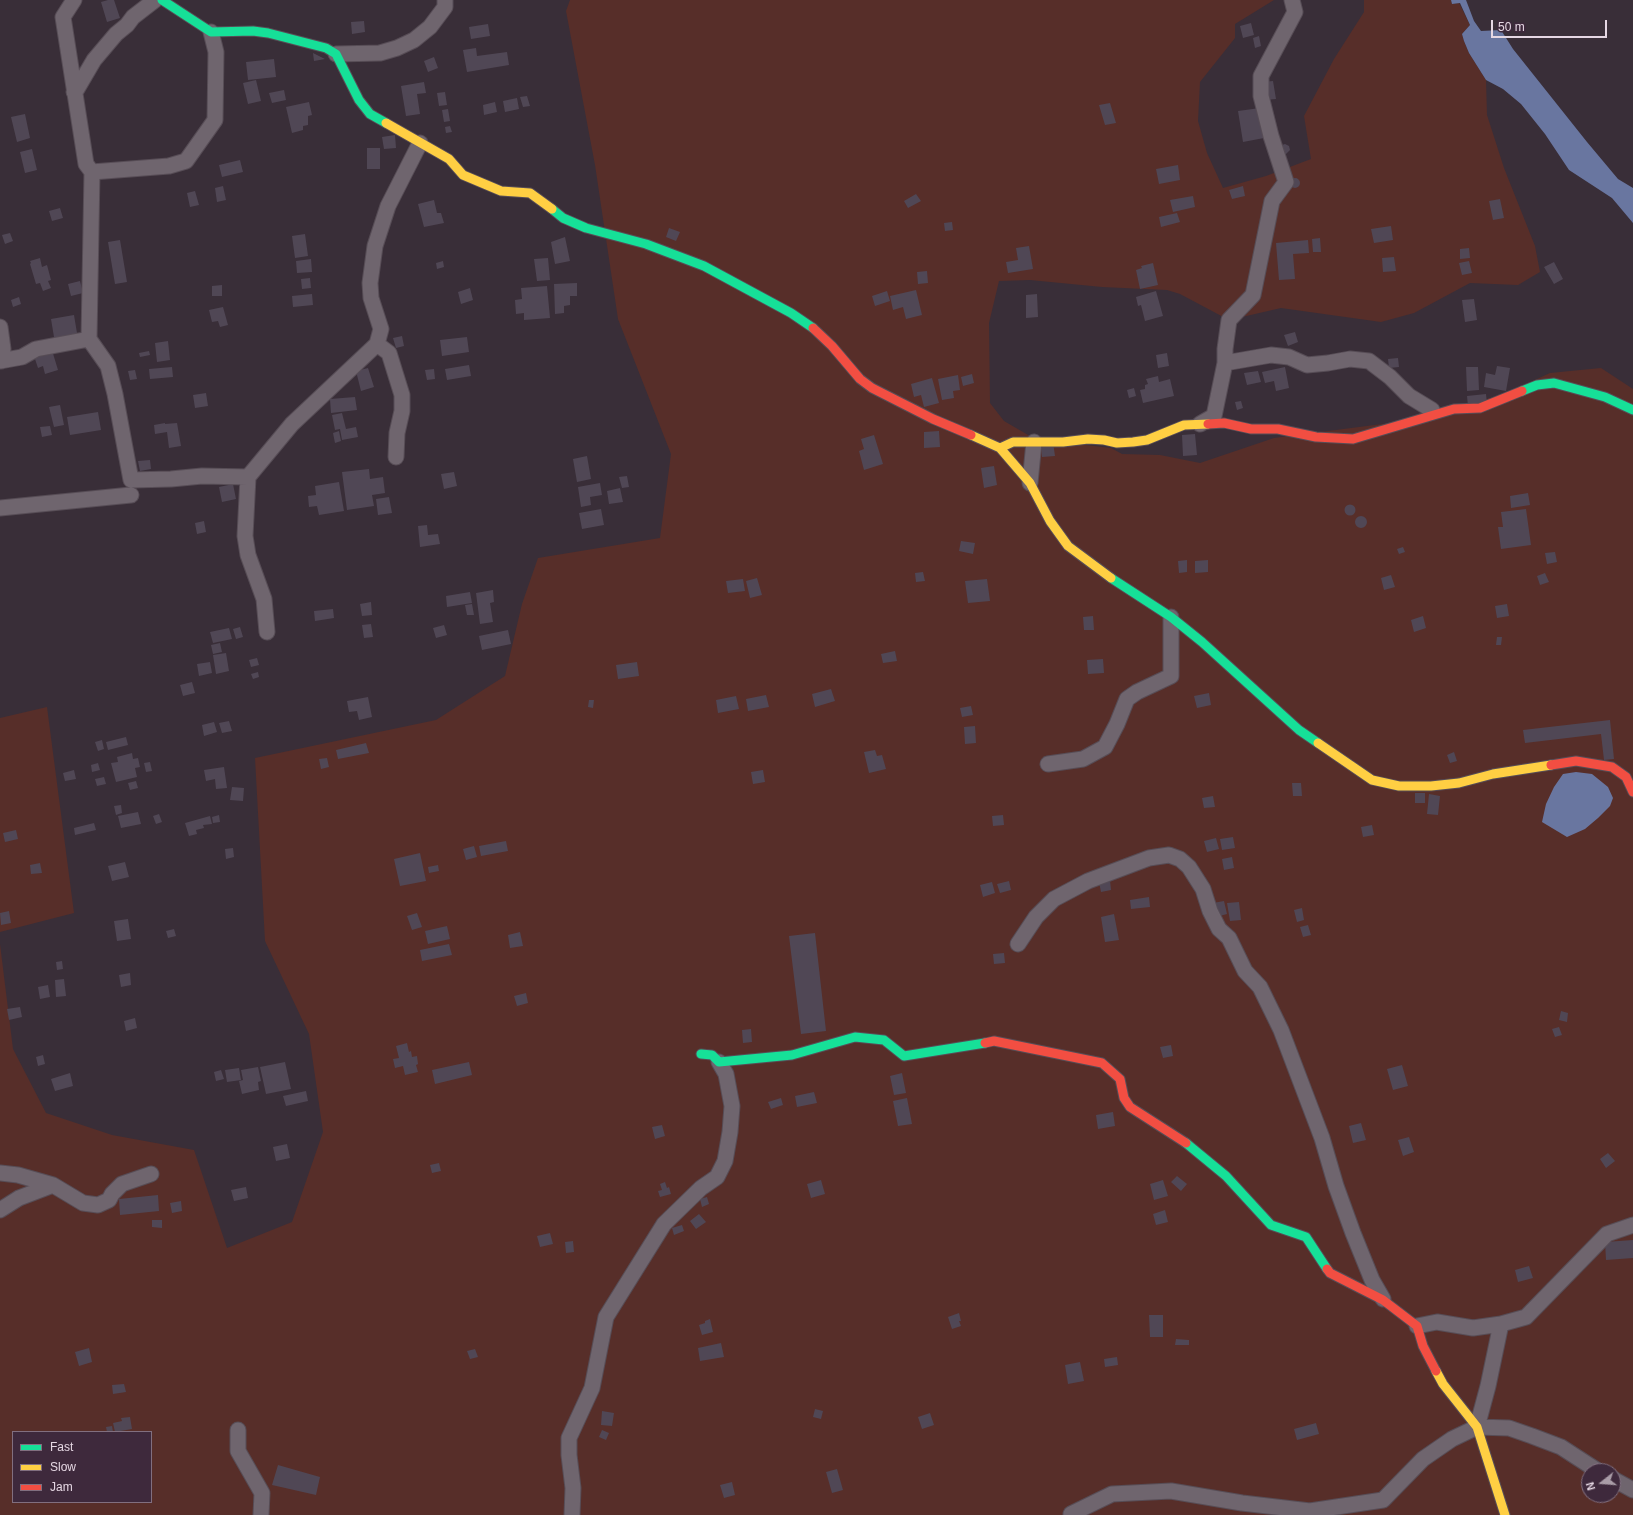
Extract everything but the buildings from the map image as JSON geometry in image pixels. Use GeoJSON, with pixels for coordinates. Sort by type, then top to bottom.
{"type":"FeatureCollection","features":[{"type":"Feature","properties":{"kind":"street"},"geometry":{"type":"LineString","coordinates":[[59,0],[86,164],[92,172],[89,339],[108,366],[115,394],[131,480],[171,479],[202,476],[248,477]]}},
{"type":"Feature","properties":{"kind":"street"},"geometry":{"type":"LineString","coordinates":[[63,17],[74,0]]}},
{"type":"Feature","properties":{"kind":"street"},"geometry":{"type":"LineString","coordinates":[[74,92],[78,90],[94,60],[116,34],[127,25],[133,17],[155,0]]}},
{"type":"Feature","properties":{"kind":"street"},"geometry":{"type":"LineString","coordinates":[[162,0],[211,32],[253,31],[268,33],[326,48],[336,54],[360,100],[370,114],[449,159],[463,175],[501,191],[530,193],[564,218],[586,228],[646,244],[704,266],[792,313],[812,327],[832,346],[860,379],[872,388],[933,419],[1000,448],[1030,483],[1050,521],[1068,546],[1095,567],[1170,617],[1208,647],[1299,730],[1372,780],[1399,786],[1431,786],[1459,783],[1493,774],[1576,761],[1612,767],[1626,777],[1633,792]]}},
{"type":"Feature","properties":{"kind":"street"},"geometry":{"type":"LineString","coordinates":[[336,54],[380,53],[397,48],[414,40],[430,27],[445,7],[445,0]]}},
{"type":"Feature","properties":{"kind":"street"},"geometry":{"type":"LineString","coordinates":[[1200,424],[1214,416],[1225,363],[1225,349],[1230,320],[1253,295],[1272,201],[1286,182],[1271,136],[1261,96],[1261,76],[1296,12],[1292,0]]}},
{"type":"Feature","properties":{"kind":"street"},"geometry":{"type":"LineString","coordinates":[[92,172],[169,166],[186,161],[215,120],[216,52],[211,32]]}},
{"type":"Feature","properties":{"kind":"street"},"geometry":{"type":"LineString","coordinates":[[267,632],[264,600],[248,555],[244,536],[248,477],[292,424],[378,344],[381,329],[371,298],[370,283],[375,246],[388,206],[420,143]]}},
{"type":"Feature","properties":{"kind":"street"},"geometry":{"type":"LineString","coordinates":[[0,327],[3,349],[0,361],[22,357],[36,349],[89,339]]}},
{"type":"Feature","properties":{"kind":"street"},"geometry":{"type":"LineString","coordinates":[[378,344],[389,353],[402,395],[402,411],[397,433],[396,457]]}},
{"type":"Feature","properties":{"kind":"street"},"geometry":{"type":"LineString","coordinates":[[1225,363],[1271,355],[1289,358],[1307,365],[1350,359],[1369,361],[1390,377],[1409,396],[1432,410]]}},
{"type":"Feature","properties":{"kind":"street"},"geometry":{"type":"LineString","coordinates":[[1000,448],[1013,442],[1063,442],[1088,439],[1117,443],[1133,442],[1147,440],[1184,425],[1224,423],[1251,429],[1278,429],[1316,437],[1353,439],[1454,409],[1480,408],[1537,384],[1546,383],[1554,383],[1605,397],[1633,410]]}},
{"type":"Feature","properties":{"kind":"street"},"geometry":{"type":"LineString","coordinates":[[1030,483],[1034,442]]}},
{"type":"Feature","properties":{"kind":"street"},"geometry":{"type":"LineString","coordinates":[[0,508],[131,495]]}},
{"type":"Feature","properties":{"kind":"street"},"geometry":{"type":"LineString","coordinates":[[1048,764],[1084,759],[1105,747],[1117,724],[1127,699],[1137,692],[1171,676],[1170,617]]}},
{"type":"Feature","properties":{"kind":"street"},"geometry":{"type":"LineString","coordinates":[[1018,944],[1036,917],[1054,899],[1088,882],[1149,858],[1169,855],[1180,859],[1189,867],[1203,889],[1210,911],[1219,929],[1228,938],[1245,971],[1260,987],[1281,1030],[1322,1138],[1336,1186],[1353,1233],[1372,1280],[1383,1300]]}},
{"type":"Feature","properties":{"kind":"street"},"geometry":{"type":"LineString","coordinates":[[720,1062],[792,1055],[855,1037],[884,1040],[904,1056],[994,1041],[1102,1063],[1120,1079],[1124,1098],[1130,1107],[1189,1145],[1226,1176],[1271,1225],[1306,1237],[1330,1274],[1383,1300],[1417,1326],[1423,1346],[1443,1384],[1477,1427],[1505,1515]]}},
{"type":"Feature","properties":{"kind":"street"},"geometry":{"type":"LineString","coordinates":[[572,1515],[573,1488],[569,1455],[569,1438],[592,1388],[606,1317],[620,1292],[664,1224],[701,1188],[717,1177],[725,1161],[730,1132],[732,1106],[726,1074],[720,1062],[712,1055],[701,1054]]}},
{"type":"Feature","properties":{"kind":"street"},"geometry":{"type":"LineString","coordinates":[[0,1173],[18,1175],[53,1185],[84,1203],[98,1205],[109,1200],[112,1194],[122,1184],[151,1174]]}},
{"type":"Feature","properties":{"kind":"street"},"geometry":{"type":"LineString","coordinates":[[0,1210],[19,1198],[53,1185]]}},
{"type":"Feature","properties":{"kind":"street"},"geometry":{"type":"LineString","coordinates":[[1417,1326],[1437,1322],[1473,1328],[1501,1324],[1526,1317],[1607,1234],[1633,1225]]}},
{"type":"Feature","properties":{"kind":"street"},"geometry":{"type":"LineString","coordinates":[[1477,1427],[1488,1386],[1501,1324]]}},
{"type":"Feature","properties":{"kind":"street"},"geometry":{"type":"LineString","coordinates":[[1071,1514],[1112,1494],[1171,1491],[1242,1503],[1310,1511],[1383,1500],[1423,1459],[1452,1439],[1477,1427],[1509,1428],[1561,1447],[1586,1463]]}},
{"type":"Feature","properties":{"kind":"street"},"geometry":{"type":"LineString","coordinates":[[238,1430],[238,1452],[262,1493],[261,1515]]}},
{"type":"Feature","properties":{"kind":"street"},"geometry":{"type":"LineString","coordinates":[[1621,1483],[1633,1490]]}},
{"type":"Feature","properties":{"kind":"shaded area"},"geometry":{"type":"Polygon","coordinates":[[[570,0],[1274,0],[1235,24],[1235,38],[1200,82],[1198,121],[1207,153],[1223,188],[1266,176],[1311,159],[1304,116],[1334,59],[1364,12],[1364,0],[1451,0],[1452,4],[1459,3],[1470,25],[1462,34],[1464,41],[1469,53],[1486,80],[1487,115],[1504,168],[1535,246],[1540,272],[1518,285],[1470,283],[1414,313],[1381,322],[1281,308],[1229,320],[1180,294],[1167,290],[1102,287],[1030,280],[999,281],[989,323],[990,403],[1004,421],[1035,439],[1111,448],[1122,454],[1160,455],[1200,463],[1274,438],[1390,423],[1502,395],[1550,373],[1601,368],[1633,389],[1633,1515],[0,1515],[0,944],[13,1049],[46,1113],[112,1135],[194,1150],[227,1248],[292,1222],[323,1132],[309,1034],[265,941],[255,758],[436,720],[505,676],[522,604],[538,558],[660,538],[671,454],[618,319],[595,165],[566,11],[570,0]]]}},
{"type":"Feature","properties":{"kind":"shaded area"},"geometry":{"type":"Polygon","coordinates":[[[47,707],[74,913],[0,932],[0,718],[47,707]]]}},
{"type":"Feature","properties":{"kind":"water"},"geometry":{"type":"Polygon","coordinates":[[[1451,0],[1466,0],[1474,21],[1481,31],[1501,30],[1513,49],[1587,142],[1618,179],[1633,188],[1633,223],[1612,198],[1569,170],[1545,134],[1521,104],[1503,89],[1486,80],[1469,53],[1464,41],[1462,34],[1470,25],[1460,3],[1452,4],[1451,0]]]}},
{"type":"Feature","properties":{"kind":"water"},"geometry":{"type":"Polygon","coordinates":[[[1576,772],[1592,774],[1608,787],[1613,798],[1610,806],[1598,818],[1585,829],[1567,837],[1542,822],[1546,804],[1554,787],[1563,774],[1576,772]]]}},
{"type":"Feature","properties":{"kind":"traffic: fast"},"geometry":{"type":"LineString","coordinates":[[162,0],[211,32],[253,31],[268,33],[326,48],[336,54],[359,100],[370,114],[386,123]]}},
{"type":"Feature","properties":{"kind":"traffic: fast"},"geometry":{"type":"LineString","coordinates":[[552,209],[563,218],[586,228],[646,244],[704,266],[791,313],[813,328]]}},
{"type":"Feature","properties":{"kind":"traffic: fast"},"geometry":{"type":"LineString","coordinates":[[1522,391],[1537,385],[1554,383],[1605,397],[1633,410]]}},
{"type":"Feature","properties":{"kind":"traffic: fast"},"geometry":{"type":"LineString","coordinates":[[1111,578],[1171,617],[1202,642],[1299,730],[1318,743]]}},
{"type":"Feature","properties":{"kind":"traffic: fast"},"geometry":{"type":"LineString","coordinates":[[701,1054],[712,1055],[719,1062],[792,1055],[855,1037],[884,1040],[904,1056],[985,1043]]}},
{"type":"Feature","properties":{"kind":"traffic: fast"},"geometry":{"type":"LineString","coordinates":[[1186,1143],[1226,1176],[1271,1225],[1306,1237],[1327,1269]]}},
{"type":"Feature","properties":{"kind":"traffic: slow"},"geometry":{"type":"LineString","coordinates":[[386,123],[449,159],[463,175],[501,191],[530,193],[552,209]]}},
{"type":"Feature","properties":{"kind":"traffic: slow"},"geometry":{"type":"LineString","coordinates":[[1000,448],[1013,442],[1063,442],[1088,439],[1117,443],[1133,442],[1147,440],[1184,425],[1208,424]]}},
{"type":"Feature","properties":{"kind":"traffic: slow"},"geometry":{"type":"LineString","coordinates":[[971,435],[1000,448],[1030,483],[1050,521],[1068,546],[1111,578]]}},
{"type":"Feature","properties":{"kind":"traffic: slow"},"geometry":{"type":"LineString","coordinates":[[1318,743],[1372,780],[1399,786],[1431,786],[1459,783],[1493,774],[1551,765]]}},
{"type":"Feature","properties":{"kind":"traffic: slow"},"geometry":{"type":"LineString","coordinates":[[1436,1371],[1443,1384],[1477,1427],[1505,1515]]}},
{"type":"Feature","properties":{"kind":"traffic: jam"},"geometry":{"type":"LineString","coordinates":[[813,328],[832,346],[860,379],[872,388],[933,419],[971,435]]}},
{"type":"Feature","properties":{"kind":"traffic: jam"},"geometry":{"type":"LineString","coordinates":[[1208,424],[1224,423],[1251,429],[1278,429],[1316,437],[1353,439],[1454,409],[1480,408],[1522,391]]}},
{"type":"Feature","properties":{"kind":"traffic: jam"},"geometry":{"type":"LineString","coordinates":[[1551,765],[1576,761],[1612,767],[1626,777],[1633,792]]}},
{"type":"Feature","properties":{"kind":"traffic: jam"},"geometry":{"type":"LineString","coordinates":[[985,1043],[994,1041],[1102,1063],[1120,1079],[1124,1098],[1130,1107],[1186,1143]]}},
{"type":"Feature","properties":{"kind":"traffic: jam"},"geometry":{"type":"LineString","coordinates":[[1327,1269],[1330,1273],[1383,1300],[1417,1326],[1423,1346],[1436,1371]]}}]}
